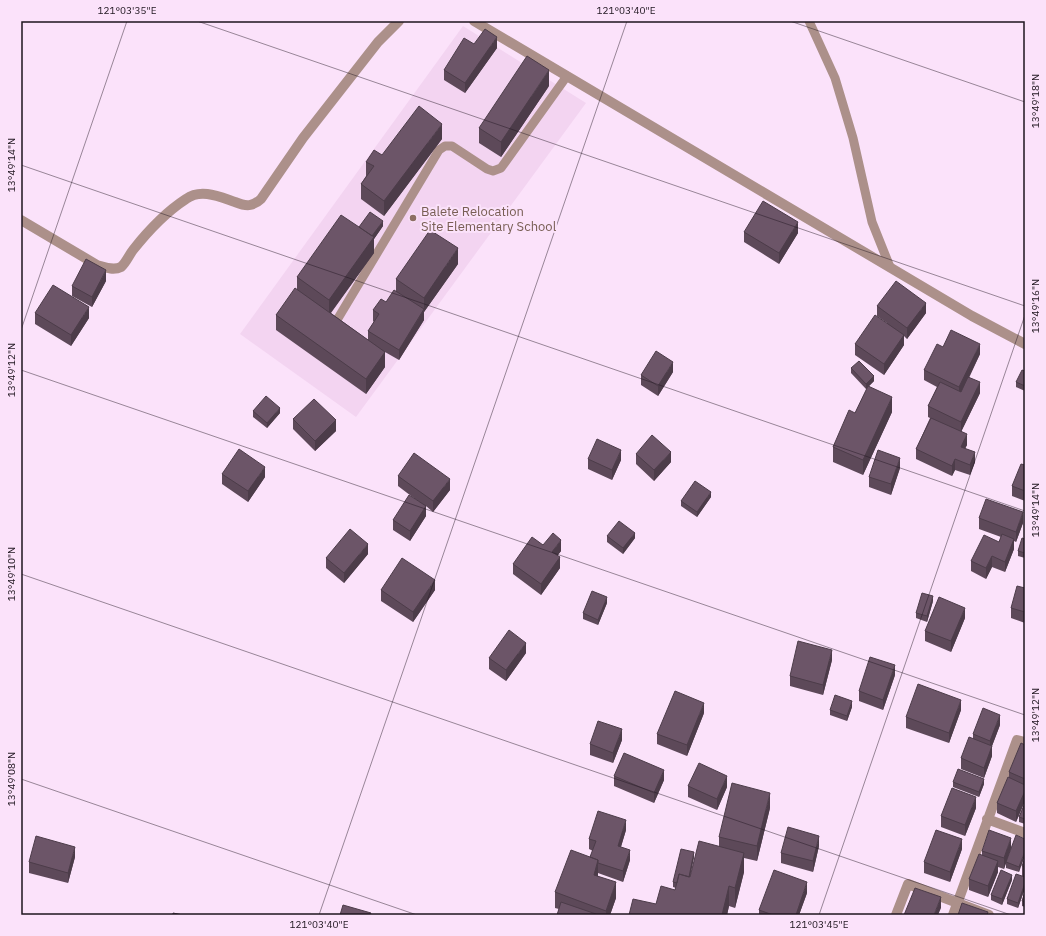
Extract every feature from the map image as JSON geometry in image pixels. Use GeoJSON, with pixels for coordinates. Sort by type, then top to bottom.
{"type":"FeatureCollection","features":[{"type":"Feature","properties":{"kind":"street"},"geometry":{"type":"LineString","coordinates":[[21,220],[97,265],[115,269],[121,266],[142,240],[164,217],[186,198],[196,194],[206,194],[242,204],[250,205],[257,203],[303,138],[359,66],[378,42],[399,21]]}},
{"type":"Feature","properties":{"kind":"street"},"geometry":{"type":"LineString","coordinates":[[474,21],[972,316],[1025,344]]}},
{"type":"Feature","properties":{"kind":"street"},"geometry":{"type":"LineString","coordinates":[[953,915],[987,819],[1018,740],[1025,742]]}},
{"type":"Feature","properties":{"kind":"street"},"geometry":{"type":"LineString","coordinates":[[987,819],[1025,834]]}},
{"type":"Feature","properties":{"kind":"street"},"geometry":{"type":"LineString","coordinates":[[896,915],[908,884],[989,915]]}},
{"type":"Feature","properties":{"kind":"lane"},"geometry":{"type":"LineString","coordinates":[[809,21],[835,78],[852,138],[872,222],[890,267]]}},
{"type":"Feature","properties":{"kind":"lane"},"geometry":{"type":"LineString","coordinates":[[337,320],[439,150],[445,146],[452,146],[487,169],[493,171],[501,168],[567,76]]}},
{"type":"Feature","properties":{"kind":"shaded area","name":"Balete Relocation Site Elementary School"},"geometry":{"type":"Polygon","coordinates":[[[463,26],[586,103],[356,417],[240,334],[463,26]]]}},
{"type":"Feature","properties":{"kind":"building"},"geometry":{"type":"Polygon","coordinates":[[[485,29],[497,37],[465,83],[444,70],[464,38],[474,44],[485,29]]]}},
{"type":"Feature","properties":{"kind":"building"},"geometry":{"type":"Polygon","coordinates":[[[527,56],[549,70],[501,142],[479,128],[527,56]]]}},
{"type":"Feature","properties":{"kind":"building"},"geometry":{"type":"Polygon","coordinates":[[[419,106],[442,124],[384,201],[361,184],[374,166],[366,162],[374,150],[382,155],[419,106]]]}},
{"type":"Feature","properties":{"kind":"building"},"geometry":{"type":"Polygon","coordinates":[[[763,201],[798,222],[779,253],[744,232],[763,201]]]}},
{"type":"Feature","properties":{"kind":"building"},"geometry":{"type":"Polygon","coordinates":[[[370,212],[383,221],[372,236],[359,227],[370,212]]]}},
{"type":"Feature","properties":{"kind":"building"},"geometry":{"type":"Polygon","coordinates":[[[341,215],[374,237],[329,300],[297,277],[341,215]]]}},
{"type":"Feature","properties":{"kind":"building"},"geometry":{"type":"Polygon","coordinates":[[[430,230],[458,248],[424,298],[396,279],[430,230]]]}},
{"type":"Feature","properties":{"kind":"building"},"geometry":{"type":"Polygon","coordinates":[[[86,259],[106,270],[92,297],[72,286],[86,259]]]}},
{"type":"Feature","properties":{"kind":"building"},"geometry":{"type":"Polygon","coordinates":[[[896,281],[926,303],[907,328],[877,306],[896,281]]]}},
{"type":"Feature","properties":{"kind":"building"},"geometry":{"type":"Polygon","coordinates":[[[53,285],[89,307],[71,335],[35,313],[53,285]]]}},
{"type":"Feature","properties":{"kind":"building"},"geometry":{"type":"Polygon","coordinates":[[[295,288],[385,352],[366,379],[276,315],[295,288]]]}},
{"type":"Feature","properties":{"kind":"building"},"geometry":{"type":"Polygon","coordinates":[[[394,290],[424,309],[399,350],[368,331],[379,314],[373,310],[381,299],[386,302],[394,290]]]}},
{"type":"Feature","properties":{"kind":"building"},"geometry":{"type":"Polygon","coordinates":[[[875,315],[904,335],[884,364],[855,344],[875,315]]]}},
{"type":"Feature","properties":{"kind":"building"},"geometry":{"type":"Polygon","coordinates":[[[951,330],[980,344],[959,387],[924,370],[937,344],[943,347],[951,330]]]}},
{"type":"Feature","properties":{"kind":"building"},"geometry":{"type":"Polygon","coordinates":[[[656,351],[673,362],[658,386],[641,375],[656,351]]]}},
{"type":"Feature","properties":{"kind":"building"},"geometry":{"type":"Polygon","coordinates":[[[859,361],[874,376],[866,384],[851,368],[859,361]]]}},
{"type":"Feature","properties":{"kind":"building"},"geometry":{"type":"Polygon","coordinates":[[[1022,370],[1025,371],[1025,386],[1016,382],[1022,370]]]}},
{"type":"Feature","properties":{"kind":"building"},"geometry":{"type":"Polygon","coordinates":[[[968,377],[980,382],[961,422],[928,406],[940,382],[961,392],[968,377]]]}},
{"type":"Feature","properties":{"kind":"building"},"geometry":{"type":"Polygon","coordinates":[[[868,386],[892,397],[863,460],[833,447],[849,410],[855,413],[868,386]]]}},
{"type":"Feature","properties":{"kind":"building"},"geometry":{"type":"Polygon","coordinates":[[[266,396],[280,408],[267,423],[253,411],[266,396]]]}},
{"type":"Feature","properties":{"kind":"building"},"geometry":{"type":"Polygon","coordinates":[[[314,399],[336,420],[315,441],[293,419],[314,399]]]}},
{"type":"Feature","properties":{"kind":"building"},"geometry":{"type":"Polygon","coordinates":[[[931,418],[967,434],[961,447],[975,452],[970,465],[955,459],[952,466],[916,449],[931,418]]]}},
{"type":"Feature","properties":{"kind":"building"},"geometry":{"type":"Polygon","coordinates":[[[652,435],[671,452],[654,470],[636,454],[652,435]]]}},
{"type":"Feature","properties":{"kind":"building"},"geometry":{"type":"Polygon","coordinates":[[[597,439],[621,450],[612,470],[588,459],[597,439]]]}},
{"type":"Feature","properties":{"kind":"building"},"geometry":{"type":"Polygon","coordinates":[[[239,449],[265,467],[248,491],[222,474],[239,449]]]}},
{"type":"Feature","properties":{"kind":"building"},"geometry":{"type":"Polygon","coordinates":[[[878,450],[900,458],[891,484],[869,477],[878,450]]]}},
{"type":"Feature","properties":{"kind":"building"},"geometry":{"type":"Polygon","coordinates":[[[414,453],[450,479],[433,501],[398,476],[414,453]]]}},
{"type":"Feature","properties":{"kind":"building"},"geometry":{"type":"Polygon","coordinates":[[[1021,464],[1025,465],[1025,491],[1012,486],[1021,464]]]}},
{"type":"Feature","properties":{"kind":"building"},"geometry":{"type":"Polygon","coordinates":[[[695,481],[711,492],[697,512],[681,501],[695,481]]]}},
{"type":"Feature","properties":{"kind":"building"},"geometry":{"type":"Polygon","coordinates":[[[409,495],[426,506],[410,531],[393,520],[409,495]]]}},
{"type":"Feature","properties":{"kind":"building"},"geometry":{"type":"Polygon","coordinates":[[[986,499],[1023,512],[1016,532],[979,518],[986,499]]]}},
{"type":"Feature","properties":{"kind":"building"},"geometry":{"type":"Polygon","coordinates":[[[619,521],[635,533],[623,548],[607,536],[619,521]]]}},
{"type":"Feature","properties":{"kind":"building"},"geometry":{"type":"Polygon","coordinates":[[[350,529],[368,544],[344,573],[326,558],[350,529]]]}},
{"type":"Feature","properties":{"kind":"building"},"geometry":{"type":"Polygon","coordinates":[[[553,533],[561,540],[552,552],[560,557],[541,584],[513,564],[532,537],[543,545],[553,533]]]}},
{"type":"Feature","properties":{"kind":"building"},"geometry":{"type":"Polygon","coordinates":[[[1002,534],[1014,539],[1005,562],[992,556],[986,568],[971,561],[984,535],[999,542],[1002,534]]]}},
{"type":"Feature","properties":{"kind":"building"},"geometry":{"type":"Polygon","coordinates":[[[1022,538],[1025,539],[1025,553],[1018,551],[1022,538]]]}},
{"type":"Feature","properties":{"kind":"building"},"geometry":{"type":"Polygon","coordinates":[[[402,558],[435,580],[413,612],[381,590],[402,558]]]}},
{"type":"Feature","properties":{"kind":"building"},"geometry":{"type":"Polygon","coordinates":[[[1017,586],[1025,588],[1025,612],[1011,608],[1017,586]]]}},
{"type":"Feature","properties":{"kind":"building"},"geometry":{"type":"Polygon","coordinates":[[[592,591],[607,597],[598,620],[583,613],[592,591]]]}},
{"type":"Feature","properties":{"kind":"building"},"geometry":{"type":"Polygon","coordinates":[[[922,593],[933,596],[927,616],[916,613],[922,593]]]}},
{"type":"Feature","properties":{"kind":"building"},"geometry":{"type":"Polygon","coordinates":[[[939,597],[965,608],[951,641],[925,631],[939,597]]]}},
{"type":"Feature","properties":{"kind":"building"},"geometry":{"type":"Polygon","coordinates":[[[509,630],[526,643],[506,670],[489,658],[509,630]]]}},
{"type":"Feature","properties":{"kind":"building"},"geometry":{"type":"Polygon","coordinates":[[[798,641],[832,650],[823,685],[790,676],[798,641]]]}},
{"type":"Feature","properties":{"kind":"building"},"geometry":{"type":"Polygon","coordinates":[[[870,657],[895,665],[883,700],[859,691],[870,657]]]}},
{"type":"Feature","properties":{"kind":"building"},"geometry":{"type":"Polygon","coordinates":[[[918,684],[961,700],[949,733],[906,717],[918,684]]]}},
{"type":"Feature","properties":{"kind":"building"},"geometry":{"type":"Polygon","coordinates":[[[675,691],[704,703],[687,745],[657,734],[675,691]]]}},
{"type":"Feature","properties":{"kind":"building"},"geometry":{"type":"Polygon","coordinates":[[[835,695],[852,701],[847,716],[830,710],[835,695]]]}},
{"type":"Feature","properties":{"kind":"building"},"geometry":{"type":"Polygon","coordinates":[[[983,708],[1000,715],[990,741],[973,734],[983,708]]]}},
{"type":"Feature","properties":{"kind":"building"},"geometry":{"type":"Polygon","coordinates":[[[598,721],[622,729],[613,753],[590,744],[598,721]]]}},
{"type":"Feature","properties":{"kind":"building"},"geometry":{"type":"Polygon","coordinates":[[[969,737],[992,746],[984,768],[961,758],[969,737]]]}},
{"type":"Feature","properties":{"kind":"building"},"geometry":{"type":"Polygon","coordinates":[[[1021,743],[1025,745],[1025,779],[1009,772],[1021,743]]]}},
{"type":"Feature","properties":{"kind":"building"},"geometry":{"type":"Polygon","coordinates":[[[624,753],[664,770],[654,793],[614,776],[624,753]]]}},
{"type":"Feature","properties":{"kind":"building"},"geometry":{"type":"Polygon","coordinates":[[[699,763],[727,776],[717,799],[688,786],[699,763]]]}},
{"type":"Feature","properties":{"kind":"building"},"geometry":{"type":"Polygon","coordinates":[[[958,769],[984,779],[979,792],[953,782],[958,769]]]}},
{"type":"Feature","properties":{"kind":"building"},"geometry":{"type":"Polygon","coordinates":[[[1008,777],[1025,785],[1025,791],[1016,811],[997,803],[1008,777]]]}},
{"type":"Feature","properties":{"kind":"building"},"geometry":{"type":"Polygon","coordinates":[[[732,783],[770,793],[757,846],[719,837],[732,783]]]}},
{"type":"Feature","properties":{"kind":"building"},"geometry":{"type":"Polygon","coordinates":[[[952,788],[976,797],[965,825],[941,816],[952,788]]]}},
{"type":"Feature","properties":{"kind":"building"},"geometry":{"type":"Polygon","coordinates":[[[1025,803],[1025,819],[1019,817],[1025,803]]]}},
{"type":"Feature","properties":{"kind":"building"},"geometry":{"type":"Polygon","coordinates":[[[598,811],[626,820],[618,846],[630,850],[623,871],[598,863],[598,860],[590,857],[596,841],[589,839],[598,811]]]}},
{"type":"Feature","properties":{"kind":"building"},"geometry":{"type":"Polygon","coordinates":[[[788,827],[819,836],[813,861],[781,853],[788,827]]]}},
{"type":"Feature","properties":{"kind":"building"},"geometry":{"type":"Polygon","coordinates":[[[936,830],[962,839],[950,872],[924,862],[936,830]]]}},
{"type":"Feature","properties":{"kind":"building"},"geometry":{"type":"Polygon","coordinates":[[[989,830],[1011,838],[1004,858],[982,851],[989,830]]]}},
{"type":"Feature","properties":{"kind":"building"},"geometry":{"type":"Polygon","coordinates":[[[1016,835],[1025,839],[1025,851],[1019,867],[1006,862],[1016,835]]]}},
{"type":"Feature","properties":{"kind":"building"},"geometry":{"type":"Polygon","coordinates":[[[36,836],[75,847],[68,873],[29,862],[36,836]]]}},
{"type":"Feature","properties":{"kind":"building"},"geometry":{"type":"Polygon","coordinates":[[[699,841],[744,853],[735,888],[729,886],[722,915],[629,915],[633,899],[656,904],[661,886],[675,890],[679,874],[690,877],[699,841]]]}},
{"type":"Feature","properties":{"kind":"building"},"geometry":{"type":"Polygon","coordinates":[[[681,849],[694,852],[689,877],[679,874],[677,883],[673,882],[681,849]]]}},
{"type":"Feature","properties":{"kind":"building"},"geometry":{"type":"Polygon","coordinates":[[[571,850],[598,860],[594,875],[616,882],[606,911],[555,892],[571,850]]]}},
{"type":"Feature","properties":{"kind":"building"},"geometry":{"type":"Polygon","coordinates":[[[979,854],[998,861],[988,886],[969,879],[979,854]]]}},
{"type":"Feature","properties":{"kind":"building"},"geometry":{"type":"Polygon","coordinates":[[[1025,858],[1025,867],[1022,866],[1025,858]]]}},
{"type":"Feature","properties":{"kind":"building"},"geometry":{"type":"Polygon","coordinates":[[[774,870],[807,882],[796,915],[773,915],[759,910],[774,870]]]}},
{"type":"Feature","properties":{"kind":"building"},"geometry":{"type":"Polygon","coordinates":[[[1001,870],[1012,875],[1002,899],[991,895],[1001,870]]]}},
{"type":"Feature","properties":{"kind":"building"},"geometry":{"type":"Polygon","coordinates":[[[1016,874],[1025,877],[1025,883],[1018,903],[1007,899],[1016,874]]]}},
{"type":"Feature","properties":{"kind":"building"},"geometry":{"type":"Polygon","coordinates":[[[915,888],[941,897],[934,915],[904,915],[915,888]]]}},
{"type":"Feature","properties":{"kind":"building"},"geometry":{"type":"Polygon","coordinates":[[[1025,892],[1025,902],[1022,901],[1025,892]]]}},
{"type":"Feature","properties":{"kind":"building"},"geometry":{"type":"Polygon","coordinates":[[[561,902],[596,914],[557,915],[561,902]]]}},
{"type":"Feature","properties":{"kind":"building"},"geometry":{"type":"Polygon","coordinates":[[[962,903],[988,912],[987,915],[958,915],[962,903]]]}},
{"type":"Feature","properties":{"kind":"building"},"geometry":{"type":"Polygon","coordinates":[[[343,905],[371,913],[370,915],[340,915],[343,905]]]}},
{"type":"Feature","properties":{"kind":"place","name":"Balete Relocation Site Elementary School"},"geometry":{"type":"Point","coordinates":[413,218]}}]}
